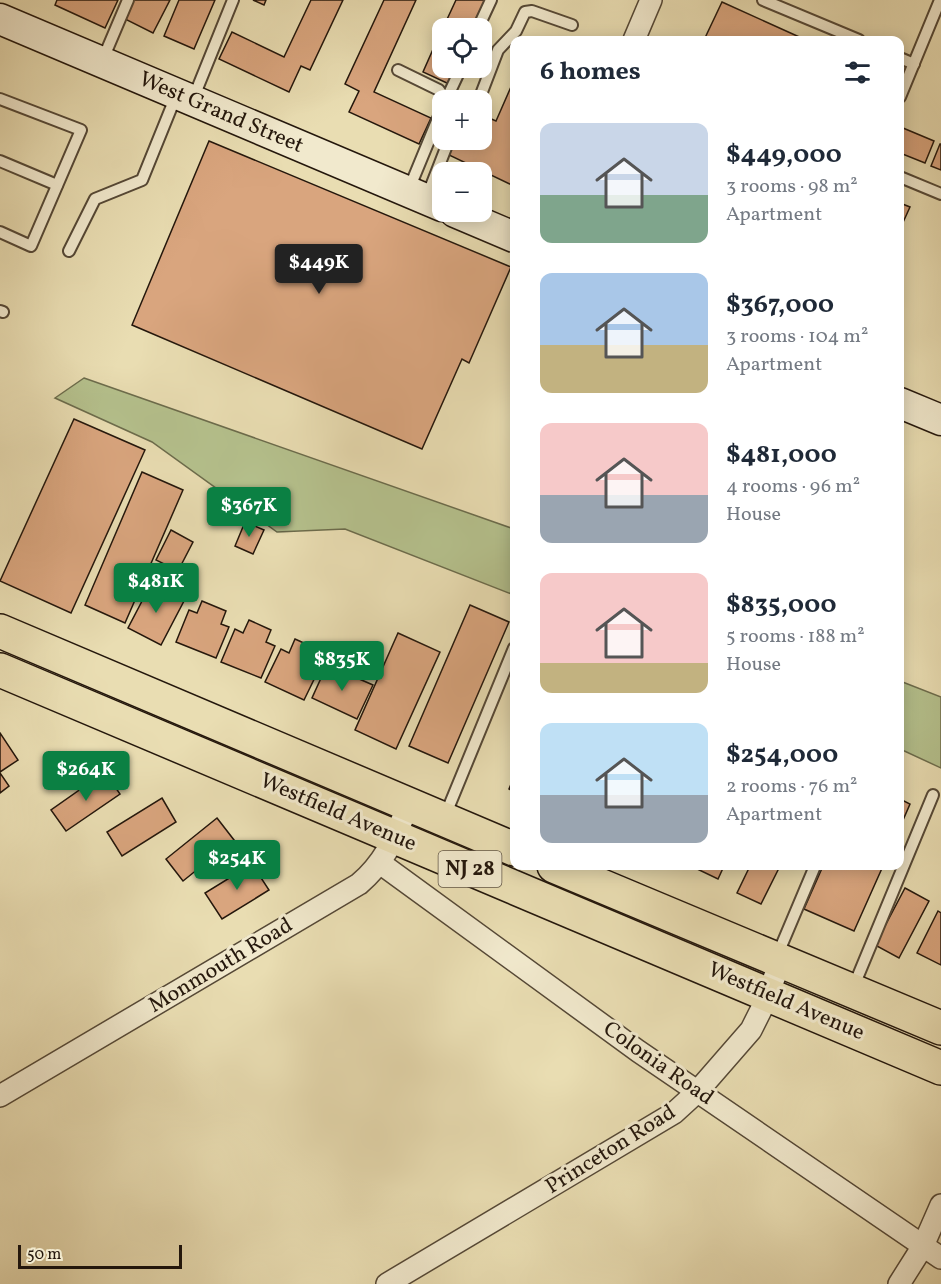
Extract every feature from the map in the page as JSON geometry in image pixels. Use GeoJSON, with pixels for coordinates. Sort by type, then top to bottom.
{"type":"FeatureCollection","features":[{"type":"Feature","properties":{"kind":"main road","name":"Westfield Avenue"},"geometry":{"type":"LineString","coordinates":[[0,631],[510,847]]}},
{"type":"Feature","properties":{"kind":"main road","name":"Westfield Avenue"},"geometry":{"type":"LineString","coordinates":[[0,670],[387,850],[768,995],[941,1068]]}},
{"type":"Feature","properties":{"kind":"main road","name":"Westfield Avenue"},"geometry":{"type":"LineString","coordinates":[[564,870],[941,1028]]}},
{"type":"Feature","properties":{"kind":"street"},"geometry":{"type":"LineString","coordinates":[[636,36],[651,0]]}},
{"type":"Feature","properties":{"kind":"street","name":"West Grand Street"},"geometry":{"type":"LineString","coordinates":[[0,19],[425,199]]}},
{"type":"Feature","properties":{"kind":"street"},"geometry":{"type":"LineString","coordinates":[[479,222],[510,235]]}},
{"type":"Feature","properties":{"kind":"street"},"geometry":{"type":"LineString","coordinates":[[904,405],[941,420]]}},
{"type":"Feature","properties":{"kind":"street","name":"Monmouth Road"},"geometry":{"type":"LineString","coordinates":[[0,1096],[358,884],[387,850],[409,804]]}},
{"type":"Feature","properties":{"kind":"street","name":"Colonia Road"},"geometry":{"type":"LineString","coordinates":[[387,850],[697,1092],[941,1258]]}},
{"type":"Feature","properties":{"kind":"street","name":"Princeton Road"},"geometry":{"type":"LineString","coordinates":[[387,1284],[661,1122],[697,1092],[750,1030],[768,995],[778,960]]}},
{"type":"Feature","properties":{"kind":"street"},"geometry":{"type":"LineString","coordinates":[[899,1284],[923,1246],[941,1206]]}},
{"type":"Feature","properties":{"kind":"lane"},"geometry":{"type":"LineString","coordinates":[[102,62],[128,0]]}},
{"type":"Feature","properties":{"kind":"lane"},"geometry":{"type":"LineString","coordinates":[[69,252],[95,199],[142,180],[233,0]]}},
{"type":"Feature","properties":{"kind":"lane"},"geometry":{"type":"LineString","coordinates":[[483,18],[491,0]]}},
{"type":"Feature","properties":{"kind":"lane"},"geometry":{"type":"LineString","coordinates":[[763,0],[849,36]]}},
{"type":"Feature","properties":{"kind":"lane"},"geometry":{"type":"LineString","coordinates":[[904,88],[940,0]]}},
{"type":"Feature","properties":{"kind":"lane"},"geometry":{"type":"LineString","coordinates":[[511,36],[525,12],[532,10],[572,25]]}},
{"type":"Feature","properties":{"kind":"lane"},"geometry":{"type":"LineString","coordinates":[[483,90],[498,50],[510,37]]}},
{"type":"Feature","properties":{"kind":"lane"},"geometry":{"type":"LineString","coordinates":[[904,60],[914,64]]}},
{"type":"Feature","properties":{"kind":"lane"},"geometry":{"type":"LineString","coordinates":[[398,70],[439,90]]}},
{"type":"Feature","properties":{"kind":"lane"},"geometry":{"type":"LineString","coordinates":[[0,99],[81,130],[31,246],[0,232]]}},
{"type":"Feature","properties":{"kind":"lane"},"geometry":{"type":"LineString","coordinates":[[425,199],[434,150]]}},
{"type":"Feature","properties":{"kind":"lane"},"geometry":{"type":"LineString","coordinates":[[425,199],[445,150]]}},
{"type":"Feature","properties":{"kind":"lane"},"geometry":{"type":"LineString","coordinates":[[0,161],[57,184]]}},
{"type":"Feature","properties":{"kind":"lane"},"geometry":{"type":"LineString","coordinates":[[904,179],[941,195]]}},
{"type":"Feature","properties":{"kind":"lane"},"geometry":{"type":"LineString","coordinates":[[443,819],[510,658]]}},
{"type":"Feature","properties":{"kind":"lane"},"geometry":{"type":"LineString","coordinates":[[904,864],[933,795]]}},
{"type":"Feature","properties":{"kind":"lane"},"geometry":{"type":"LineString","coordinates":[[778,960],[813,870]]}},
{"type":"Feature","properties":{"kind":"lane"},"geometry":{"type":"LineString","coordinates":[[851,991],[902,870]]}},
{"type":"Feature","properties":{"kind":"green space"},"geometry":{"type":"Polygon","coordinates":[[[84,378],[510,528],[510,593],[345,529],[277,532],[152,442],[55,398],[84,378]]]}},
{"type":"Feature","properties":{"kind":"green space"},"geometry":{"type":"Polygon","coordinates":[[[904,683],[941,697],[941,768],[904,751],[904,683]]]}},
{"type":"Feature","properties":{"kind":"building"},"geometry":{"type":"Polygon","coordinates":[[[57,0],[118,0],[105,28],[55,5],[57,0]]]}},
{"type":"Feature","properties":{"kind":"building"},"geometry":{"type":"Polygon","coordinates":[[[132,0],[170,0],[153,33],[123,18],[132,0]]]}},
{"type":"Feature","properties":{"kind":"building"},"geometry":{"type":"Polygon","coordinates":[[[179,0],[215,0],[194,49],[164,36],[179,0]]]}},
{"type":"Feature","properties":{"kind":"building"},"geometry":{"type":"Polygon","coordinates":[[[253,0],[266,0],[264,5],[253,0]]]}},
{"type":"Feature","properties":{"kind":"building"},"geometry":{"type":"Polygon","coordinates":[[[311,0],[343,0],[310,70],[301,66],[289,92],[219,59],[232,32],[284,57],[311,0]]]}},
{"type":"Feature","properties":{"kind":"building"},"geometry":{"type":"Polygon","coordinates":[[[384,0],[416,0],[374,92],[431,118],[419,144],[349,112],[359,91],[345,84],[384,0]]]}},
{"type":"Feature","properties":{"kind":"building"},"geometry":{"type":"Polygon","coordinates":[[[456,0],[488,0],[480,18],[448,18],[456,0]]]}},
{"type":"Feature","properties":{"kind":"building"},"geometry":{"type":"Polygon","coordinates":[[[722,2],[797,36],[706,36],[722,2]]]}},
{"type":"Feature","properties":{"kind":"building"},"geometry":{"type":"Polygon","coordinates":[[[432,52],[432,76],[423,72],[432,52]]]}},
{"type":"Feature","properties":{"kind":"building"},"geometry":{"type":"Polygon","coordinates":[[[436,78],[452,78],[449,84],[436,78]]]}},
{"type":"Feature","properties":{"kind":"building"},"geometry":{"type":"Polygon","coordinates":[[[510,89],[510,184],[492,176],[492,162],[464,162],[449,155],[451,150],[492,150],[492,119],[496,121],[510,89]]]}},
{"type":"Feature","properties":{"kind":"building"},"geometry":{"type":"Polygon","coordinates":[[[904,128],[934,141],[925,163],[904,155],[904,128]]]}},
{"type":"Feature","properties":{"kind":"building"},"geometry":{"type":"Polygon","coordinates":[[[209,141],[510,267],[469,363],[462,359],[422,449],[132,325],[209,141]]]}},
{"type":"Feature","properties":{"kind":"building"},"geometry":{"type":"Polygon","coordinates":[[[941,144],[941,170],[931,166],[941,144]]]}},
{"type":"Feature","properties":{"kind":"building"},"geometry":{"type":"Polygon","coordinates":[[[904,205],[910,207],[904,220],[904,205]]]}},
{"type":"Feature","properties":{"kind":"building"},"geometry":{"type":"Polygon","coordinates":[[[74,419],[145,450],[71,613],[0,581],[74,419]]]}},
{"type":"Feature","properties":{"kind":"building"},"geometry":{"type":"Polygon","coordinates":[[[142,472],[183,490],[125,623],[85,605],[142,472]]]}},
{"type":"Feature","properties":{"kind":"building"},"geometry":{"type":"Polygon","coordinates":[[[245,522],[264,530],[253,554],[235,546],[245,522]]]}},
{"type":"Feature","properties":{"kind":"building"},"geometry":{"type":"Polygon","coordinates":[[[171,530],[193,542],[178,571],[156,560],[171,530]]]}},
{"type":"Feature","properties":{"kind":"building"},"geometry":{"type":"Polygon","coordinates":[[[152,582],[185,599],[161,645],[128,628],[152,582]]]}},
{"type":"Feature","properties":{"kind":"building"},"geometry":{"type":"Polygon","coordinates":[[[202,601],[226,611],[221,624],[229,627],[216,658],[176,642],[189,610],[197,613],[202,601]]]}},
{"type":"Feature","properties":{"kind":"building"},"geometry":{"type":"Polygon","coordinates":[[[470,605],[509,622],[448,763],[409,746],[470,605]]]}},
{"type":"Feature","properties":{"kind":"building"},"geometry":{"type":"Polygon","coordinates":[[[249,620],[271,630],[266,642],[275,646],[261,678],[221,662],[235,629],[243,633],[249,620]]]}},
{"type":"Feature","properties":{"kind":"building"},"geometry":{"type":"Polygon","coordinates":[[[398,633],[440,652],[396,749],[355,730],[398,633]]]}},
{"type":"Feature","properties":{"kind":"building"},"geometry":{"type":"Polygon","coordinates":[[[295,639],[317,649],[312,661],[321,665],[304,700],[265,682],[281,649],[289,653],[295,639]]]}},
{"type":"Feature","properties":{"kind":"building"},"geometry":{"type":"Polygon","coordinates":[[[327,665],[373,685],[357,719],[312,698],[327,665]]]}},
{"type":"Feature","properties":{"kind":"building"},"geometry":{"type":"Polygon","coordinates":[[[0,733],[18,760],[0,772],[0,733]]]}},
{"type":"Feature","properties":{"kind":"building"},"geometry":{"type":"Polygon","coordinates":[[[105,772],[120,794],[66,831],[51,810],[105,772]]]}},
{"type":"Feature","properties":{"kind":"building"},"geometry":{"type":"Polygon","coordinates":[[[0,773],[9,786],[0,793],[0,773]]]}},
{"type":"Feature","properties":{"kind":"building"},"geometry":{"type":"Polygon","coordinates":[[[162,798],[176,822],[122,856],[107,832],[162,798]]]}},
{"type":"Feature","properties":{"kind":"building"},"geometry":{"type":"Polygon","coordinates":[[[904,801],[910,804],[904,818],[904,801]]]}},
{"type":"Feature","properties":{"kind":"building"},"geometry":{"type":"Polygon","coordinates":[[[217,818],[234,840],[183,881],[166,859],[217,818]]]}},
{"type":"Feature","properties":{"kind":"building"},"geometry":{"type":"Polygon","coordinates":[[[252,864],[269,890],[222,919],[205,893],[252,864]]]}},
{"type":"Feature","properties":{"kind":"building"},"geometry":{"type":"Polygon","coordinates":[[[699,870],[722,870],[718,879],[699,870]]]}},
{"type":"Feature","properties":{"kind":"building"},"geometry":{"type":"Polygon","coordinates":[[[748,870],[778,870],[761,904],[737,893],[748,870]]]}},
{"type":"Feature","properties":{"kind":"building"},"geometry":{"type":"Polygon","coordinates":[[[821,870],[881,870],[854,931],[804,909],[821,870]]]}},
{"type":"Feature","properties":{"kind":"building"},"geometry":{"type":"Polygon","coordinates":[[[905,888],[929,901],[899,958],[875,945],[905,888]]]}},
{"type":"Feature","properties":{"kind":"building"},"geometry":{"type":"Polygon","coordinates":[[[938,911],[941,913],[941,965],[917,953],[938,911]]]}}]}
